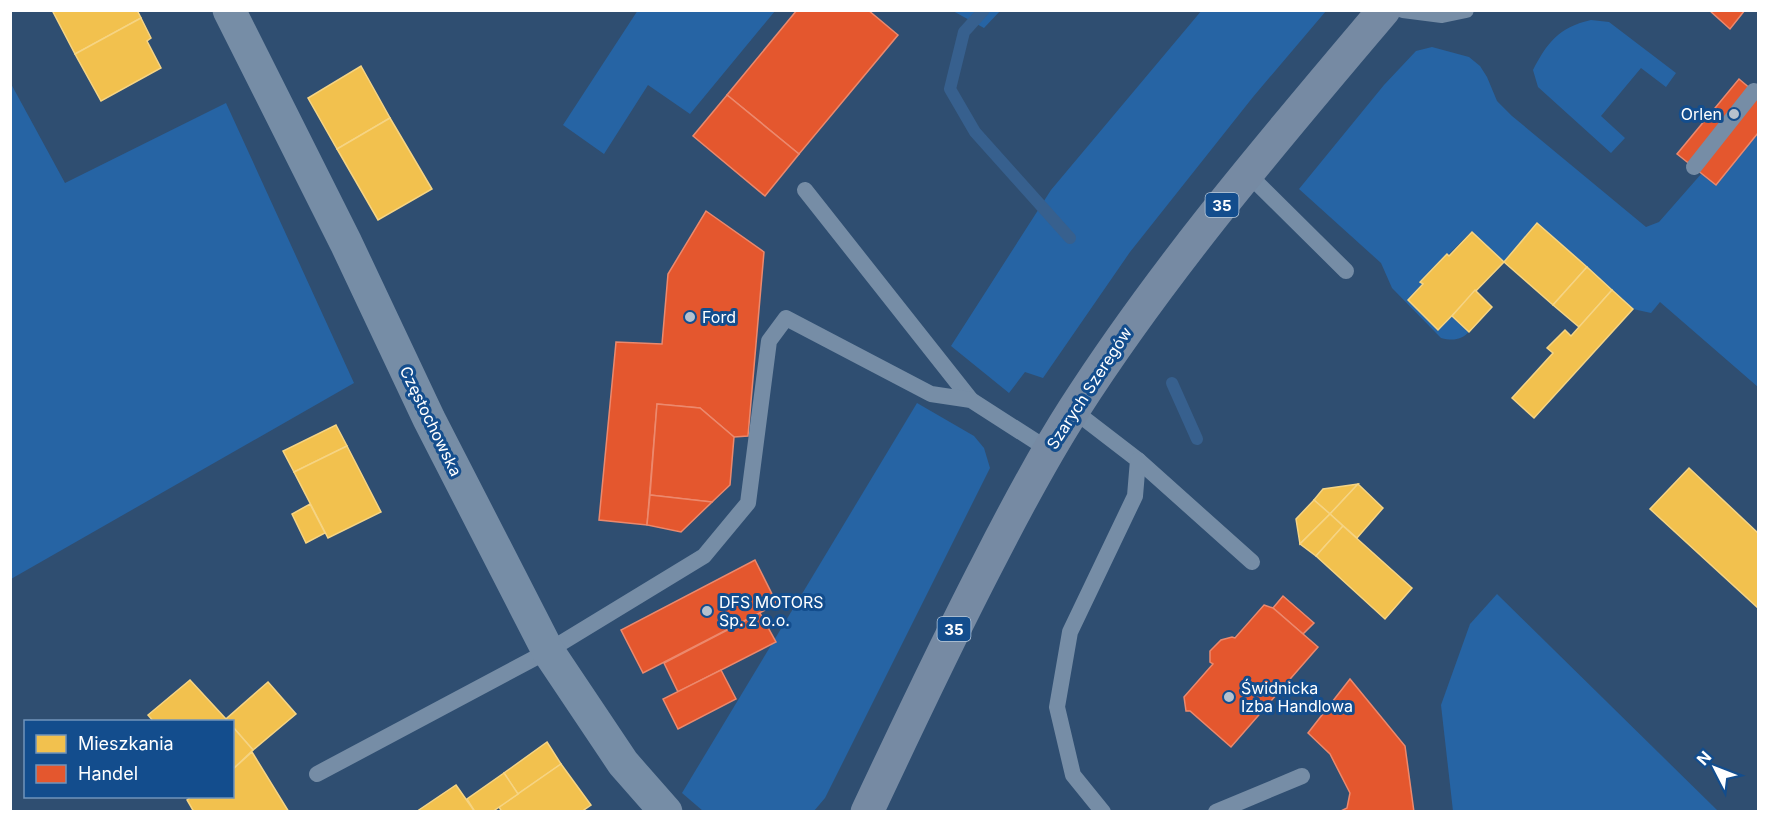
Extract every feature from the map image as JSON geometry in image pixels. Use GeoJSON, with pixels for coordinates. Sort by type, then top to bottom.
{"type":"FeatureCollection","features":[{"type":"Feature","properties":{"kind":"main road","name":"Szarych Szeregów"},"geometry":{"type":"LineString","coordinates":[[867,812],[933,671],[1023,494],[1073,410],[1157,288],[1247,173],[1384,10]]}},
{"type":"Feature","properties":{"kind":"street","name":"Częstochowska"},"geometry":{"type":"LineString","coordinates":[[229,10],[346,243],[429,419],[548,651],[623,763],[666,812]]}},
{"type":"Feature","properties":{"kind":"lane"},"geometry":{"type":"LineString","coordinates":[[1403,10],[1442,15],[1467,10]]}},
{"type":"Feature","properties":{"kind":"lane"},"geometry":{"type":"LineString","coordinates":[[1694,167],[1754,91]]}},
{"type":"Feature","properties":{"kind":"lane"},"geometry":{"type":"LineString","coordinates":[[1247,173],[1346,271]]}},
{"type":"Feature","properties":{"kind":"lane"},"geometry":{"type":"LineString","coordinates":[[805,190],[971,400],[1049,450]]}},
{"type":"Feature","properties":{"kind":"lane"},"geometry":{"type":"LineString","coordinates":[[317,774],[548,651],[704,556],[748,503],[769,341],[786,318],[931,394],[971,400]]}},
{"type":"Feature","properties":{"kind":"lane"},"geometry":{"type":"LineString","coordinates":[[1073,410],[1138,460],[1252,562]]}},
{"type":"Feature","properties":{"kind":"lane"},"geometry":{"type":"LineString","coordinates":[[1103,812],[1073,775],[1057,707],[1070,632],[1135,496],[1138,460]]}},
{"type":"Feature","properties":{"kind":"lane"},"geometry":{"type":"LineString","coordinates":[[1216,812],[1302,777]]}},
{"type":"Feature","properties":{"kind":"shaded area"},"geometry":{"type":"Polygon","coordinates":[[[638,10],[775,11],[690,114],[648,85],[604,154],[563,125],[638,10]]]}},
{"type":"Feature","properties":{"kind":"shaded area"},"geometry":{"type":"Polygon","coordinates":[[[1202,10],[1326,11],[1253,97],[1130,252],[1043,378],[1025,372],[1009,393],[951,346],[1051,190],[1202,10]]]}},
{"type":"Feature","properties":{"kind":"shaded area"},"geometry":{"type":"Polygon","coordinates":[[[953,11],[1000,11],[984,28],[953,11]]]}},
{"type":"Feature","properties":{"kind":"shaded area"},"geometry":{"type":"Polygon","coordinates":[[[1591,20],[1609,22],[1676,73],[1666,87],[1641,68],[1601,116],[1625,138],[1611,153],[1538,87],[1533,70],[1543,52],[1555,38],[1570,27],[1591,20]]]}},
{"type":"Feature","properties":{"kind":"shaded area"},"geometry":{"type":"Polygon","coordinates":[[[1432,47],[1469,57],[1480,66],[1497,101],[1512,116],[1646,227],[1659,222],[1702,173],[1716,184],[1758,133],[1758,387],[1660,302],[1651,313],[1633,309],[1537,223],[1504,262],[1471,232],[1421,282],[1423,284],[1408,300],[1438,329],[1452,316],[1469,332],[1460,338],[1453,340],[1441,338],[1392,288],[1381,263],[1299,189],[1384,85],[1416,51],[1432,47]]]}},
{"type":"Feature","properties":{"kind":"shaded area"},"geometry":{"type":"Polygon","coordinates":[[[10,82],[65,183],[226,103],[354,383],[11,579],[10,82]]]}},
{"type":"Feature","properties":{"kind":"shaded area"},"geometry":{"type":"Polygon","coordinates":[[[917,403],[974,436],[984,448],[990,468],[825,798],[814,811],[703,811],[682,793],[917,403]]]}},
{"type":"Feature","properties":{"kind":"shaded area"},"geometry":{"type":"Polygon","coordinates":[[[1497,594],[1718,811],[1453,811],[1441,705],[1470,624],[1497,594]]]}},
{"type":"Feature","properties":{"kind":"building: Mieszkania"},"geometry":{"type":"Polygon","coordinates":[[[52,10],[137,10],[141,18],[75,54],[52,10]]]}},
{"type":"Feature","properties":{"kind":"building: Mieszkania"},"geometry":{"type":"Polygon","coordinates":[[[141,18],[151,38],[147,41],[161,68],[101,101],[75,54],[141,18]]]}},
{"type":"Feature","properties":{"kind":"building: Mieszkania"},"geometry":{"type":"Polygon","coordinates":[[[361,66],[390,118],[337,149],[308,98],[361,66]]]}},
{"type":"Feature","properties":{"kind":"building: Mieszkania"},"geometry":{"type":"Polygon","coordinates":[[[390,118],[432,189],[378,220],[337,149],[390,118]]]}},
{"type":"Feature","properties":{"kind":"building: Mieszkania"},"geometry":{"type":"Polygon","coordinates":[[[1537,223],[1587,267],[1553,305],[1504,262],[1537,223]]]}},
{"type":"Feature","properties":{"kind":"building: Mieszkania"},"geometry":{"type":"Polygon","coordinates":[[[1472,232],[1504,262],[1438,330],[1408,300],[1423,284],[1420,282],[1472,232]]]}},
{"type":"Feature","properties":{"kind":"building: Mieszkania"},"geometry":{"type":"Polygon","coordinates":[[[1587,267],[1612,290],[1579,327],[1553,305],[1587,267]]]}},
{"type":"Feature","properties":{"kind":"building: Mieszkania"},"geometry":{"type":"Polygon","coordinates":[[[1475,290],[1492,307],[1469,332],[1452,316],[1475,290]]]}},
{"type":"Feature","properties":{"kind":"building: Mieszkania"},"geometry":{"type":"Polygon","coordinates":[[[1612,290],[1633,309],[1534,418],[1512,398],[1553,353],[1547,348],[1565,330],[1571,336],[1612,290]]]}},
{"type":"Feature","properties":{"kind":"building: Mieszkania"},"geometry":{"type":"Polygon","coordinates":[[[336,425],[347,446],[294,472],[283,451],[336,425]]]}},
{"type":"Feature","properties":{"kind":"building: Mieszkania"},"geometry":{"type":"Polygon","coordinates":[[[347,446],[381,512],[328,538],[294,472],[347,446]]]}},
{"type":"Feature","properties":{"kind":"building: Mieszkania"},"geometry":{"type":"Polygon","coordinates":[[[1689,468],[1758,533],[1758,608],[1650,509],[1689,468]]]}},
{"type":"Feature","properties":{"kind":"building: Mieszkania"},"geometry":{"type":"Polygon","coordinates":[[[1358,484],[1330,514],[1314,500],[1323,489],[1358,484]]]}},
{"type":"Feature","properties":{"kind":"building: Mieszkania"},"geometry":{"type":"Polygon","coordinates":[[[1358,484],[1383,508],[1357,538],[1330,514],[1358,484]]]}},
{"type":"Feature","properties":{"kind":"building: Mieszkania"},"geometry":{"type":"Polygon","coordinates":[[[1314,500],[1330,514],[1300,544],[1296,519],[1314,500]]]}},
{"type":"Feature","properties":{"kind":"building: Mieszkania"},"geometry":{"type":"Polygon","coordinates":[[[310,504],[325,533],[306,543],[292,514],[310,504]]]}},
{"type":"Feature","properties":{"kind":"building: Mieszkania"},"geometry":{"type":"Polygon","coordinates":[[[1330,514],[1343,526],[1316,556],[1300,544],[1330,514]]]}},
{"type":"Feature","properties":{"kind":"building: Mieszkania"},"geometry":{"type":"Polygon","coordinates":[[[1343,526],[1412,588],[1385,619],[1316,556],[1343,526]]]}},
{"type":"Feature","properties":{"kind":"building: Mieszkania"},"geometry":{"type":"Polygon","coordinates":[[[190,680],[227,720],[152,720],[148,715],[190,680]]]}},
{"type":"Feature","properties":{"kind":"building: Mieszkania"},"geometry":{"type":"Polygon","coordinates":[[[268,682],[296,714],[253,750],[234,728],[234,720],[226,719],[268,682]]]}},
{"type":"Feature","properties":{"kind":"building: Mieszkania"},"geometry":{"type":"Polygon","coordinates":[[[234,728],[253,750],[234,768],[234,728]]]}},
{"type":"Feature","properties":{"kind":"building: Mieszkania"},"geometry":{"type":"Polygon","coordinates":[[[547,742],[561,764],[518,794],[504,773],[547,742]]]}},
{"type":"Feature","properties":{"kind":"building: Mieszkania"},"geometry":{"type":"Polygon","coordinates":[[[252,752],[289,812],[194,812],[187,800],[190,798],[234,798],[234,768],[252,752]]]}},
{"type":"Feature","properties":{"kind":"building: Mieszkania"},"geometry":{"type":"Polygon","coordinates":[[[561,764],[591,805],[581,812],[502,812],[499,807],[561,764]]]}},
{"type":"Feature","properties":{"kind":"building: Mieszkania"},"geometry":{"type":"Polygon","coordinates":[[[504,773],[518,794],[492,812],[475,812],[467,799],[504,773]]]}},
{"type":"Feature","properties":{"kind":"building: Mieszkania"},"geometry":{"type":"Polygon","coordinates":[[[456,785],[475,812],[416,812],[456,785]]]}},
{"type":"Feature","properties":{"kind":"building: Handel"},"geometry":{"type":"Polygon","coordinates":[[[797,10],[868,10],[898,35],[799,154],[727,95],[797,10]]]}},
{"type":"Feature","properties":{"kind":"building: Handel"},"geometry":{"type":"Polygon","coordinates":[[[1709,10],[1745,10],[1730,29],[1709,10]]]}},
{"type":"Feature","properties":{"kind":"building: Handel","name":"Orlen"},"geometry":{"type":"Polygon","coordinates":[[[1739,79],[1758,95],[1758,133],[1716,185],[1677,154],[1739,79]]]}},
{"type":"Feature","properties":{"kind":"building: Handel"},"geometry":{"type":"Polygon","coordinates":[[[727,95],[799,154],[765,196],[693,136],[727,95]]]}},
{"type":"Feature","properties":{"kind":"building: Handel"},"geometry":{"type":"Polygon","coordinates":[[[706,211],[764,252],[748,436],[734,437],[700,408],[657,404],[647,525],[599,520],[616,342],[662,344],[668,274],[706,211]]]}},
{"type":"Feature","properties":{"kind":"building: Handel"},"geometry":{"type":"Polygon","coordinates":[[[657,404],[700,408],[734,437],[730,485],[712,502],[650,495],[657,404]]]}},
{"type":"Feature","properties":{"kind":"building: Handel"},"geometry":{"type":"Polygon","coordinates":[[[650,495],[712,502],[681,532],[647,525],[650,495]]]}},
{"type":"Feature","properties":{"kind":"building: Handel"},"geometry":{"type":"Polygon","coordinates":[[[755,560],[777,604],[643,673],[621,630],[755,560]]]}},
{"type":"Feature","properties":{"kind":"building: Handel"},"geometry":{"type":"Polygon","coordinates":[[[1283,596],[1314,623],[1303,634],[1273,608],[1283,596]]]}},
{"type":"Feature","properties":{"kind":"building: Handel"},"geometry":{"type":"Polygon","coordinates":[[[1264,605],[1273,608],[1318,647],[1231,747],[1190,711],[1186,711],[1184,697],[1213,664],[1210,662],[1210,651],[1221,640],[1235,638],[1264,605]]]}},
{"type":"Feature","properties":{"kind":"building: Handel"},"geometry":{"type":"Polygon","coordinates":[[[760,613],[776,642],[678,692],[664,663],[760,613]]]}},
{"type":"Feature","properties":{"kind":"building: Handel"},"geometry":{"type":"Polygon","coordinates":[[[721,670],[736,699],[678,729],[663,699],[721,670]]]}},
{"type":"Feature","properties":{"kind":"building: Handel"},"geometry":{"type":"Polygon","coordinates":[[[1350,679],[1405,746],[1414,812],[1339,812],[1347,808],[1350,793],[1330,754],[1308,733],[1350,679]]]}},
{"type":"Feature","properties":{"kind":"waterway"},"geometry":{"type":"LineString","coordinates":[[984,10],[964,32],[950,89],[975,132],[1070,238]]}},
{"type":"Feature","properties":{"kind":"waterway"},"geometry":{"type":"LineString","coordinates":[[1172,383],[1197,439]]}},
{"type":"Feature","properties":{"kind":"place","name":"Orlen"},"geometry":{"type":"Point","coordinates":[1734,114]}},
{"type":"Feature","properties":{"kind":"place","name":"Ford"},"geometry":{"type":"Point","coordinates":[690,317]}},
{"type":"Feature","properties":{"kind":"place","name":"DFS MOTORS Sp. z o.o."},"geometry":{"type":"Point","coordinates":[707,611]}},
{"type":"Feature","properties":{"kind":"place","name":"Świdnicka Izba Handlowa"},"geometry":{"type":"Point","coordinates":[1229,697]}}]}
